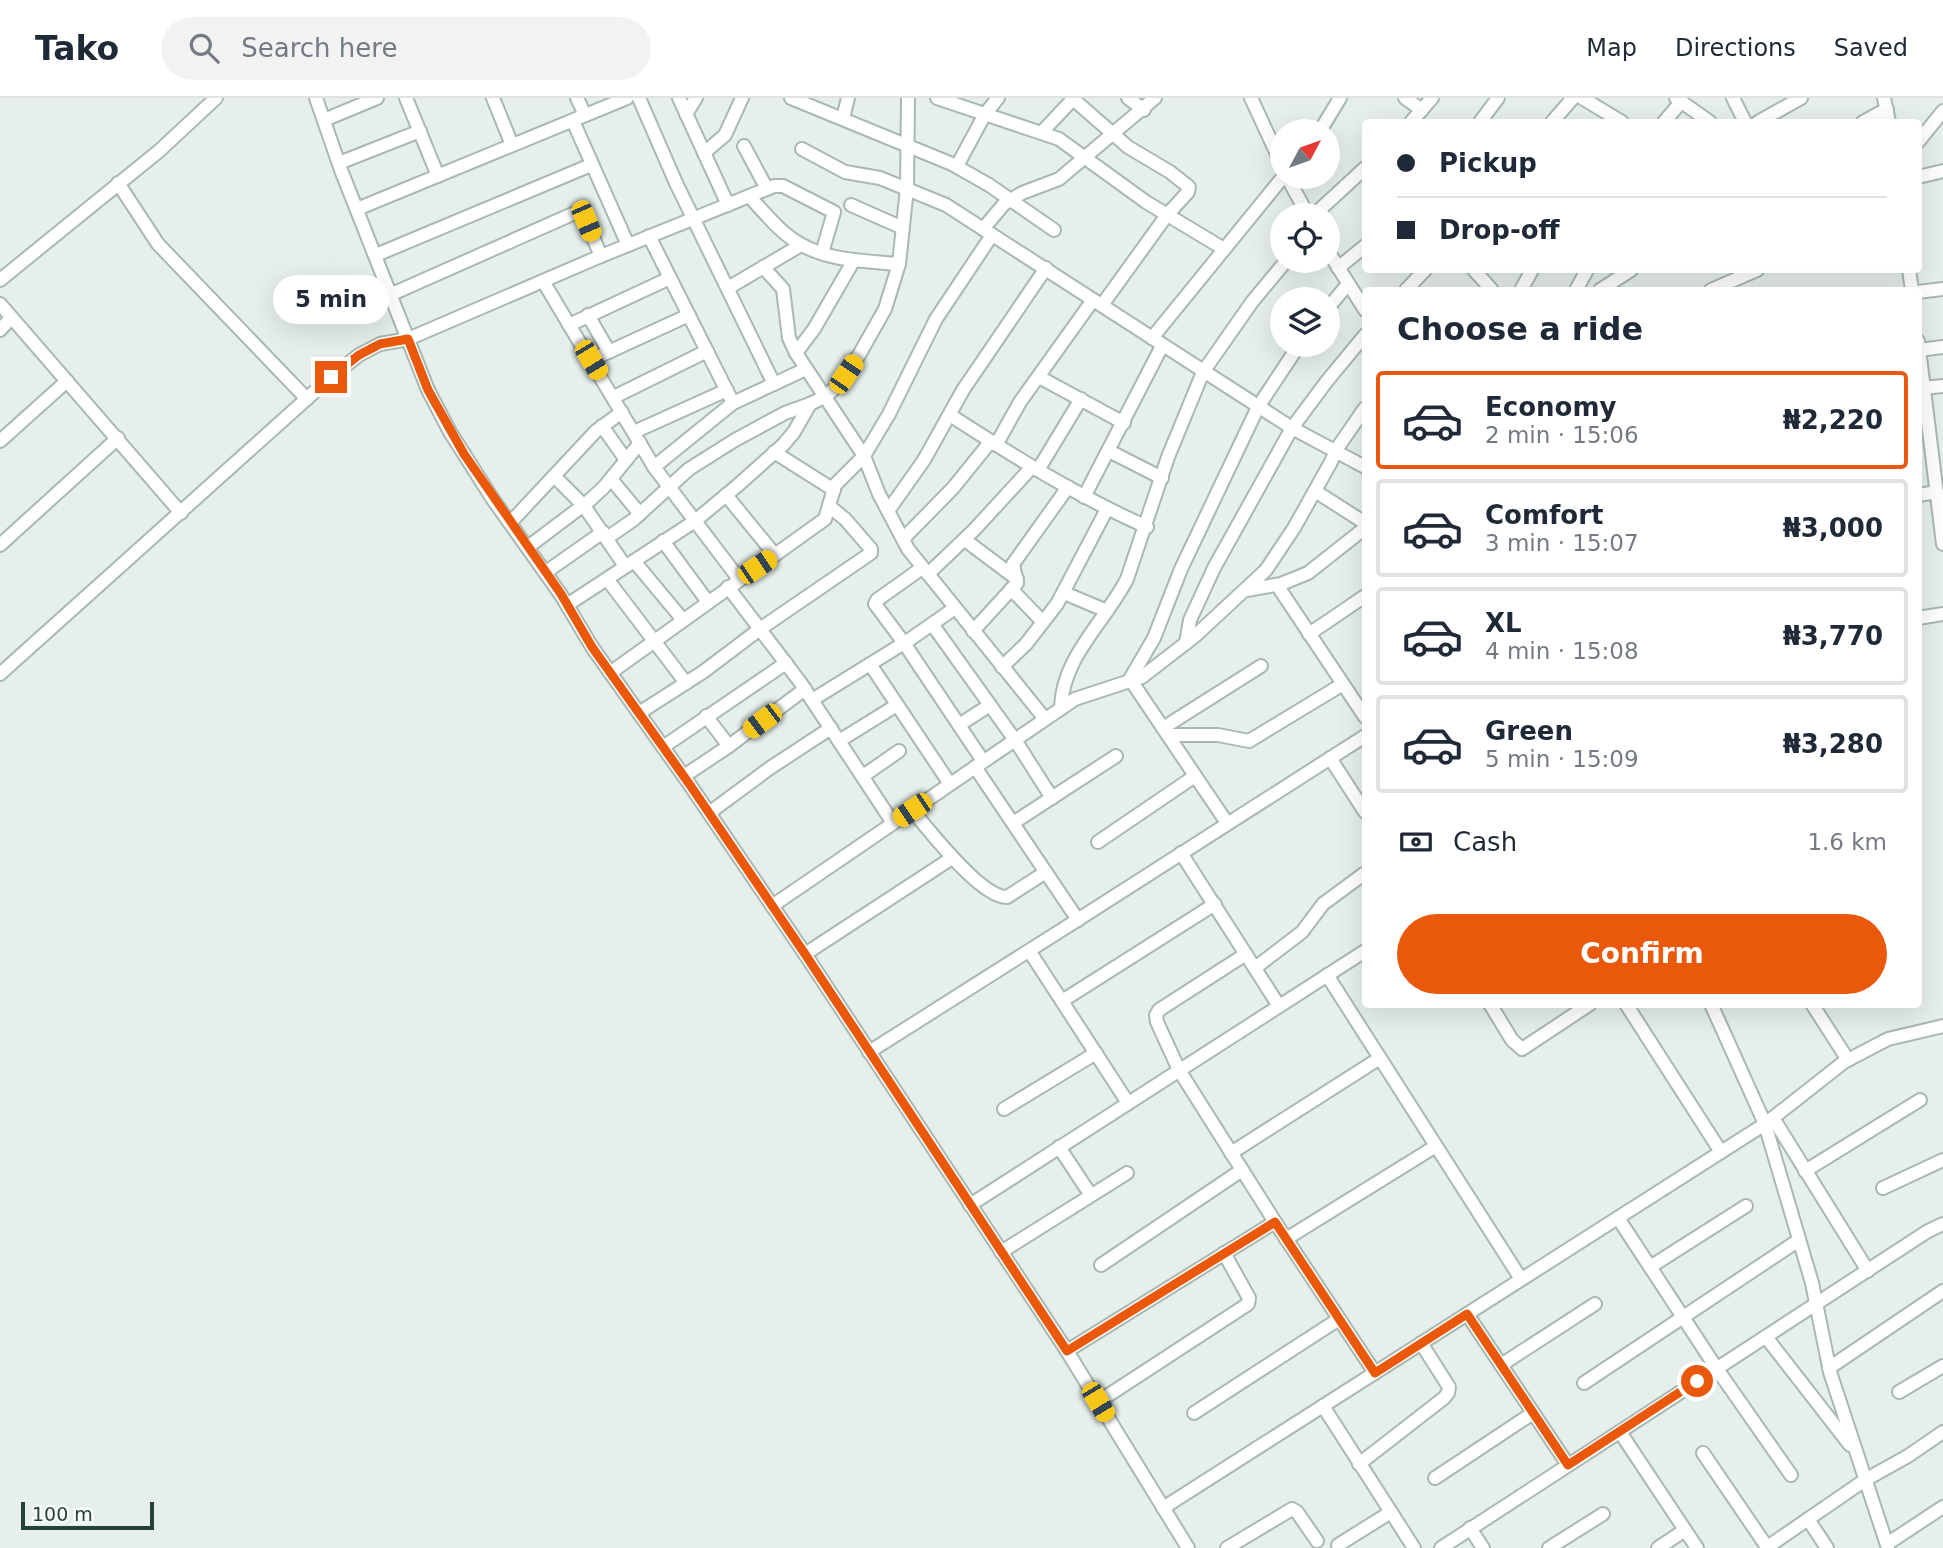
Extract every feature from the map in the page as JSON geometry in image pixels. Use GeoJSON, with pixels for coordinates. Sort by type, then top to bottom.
{"type":"FeatureCollection","features":[{"type":"Feature","properties":{"kind":"street"},"geometry":{"type":"LineString","coordinates":[[0,280],[159,151],[216,98]]}},
{"type":"Feature","properties":{"kind":"street"},"geometry":{"type":"LineString","coordinates":[[316,98],[428,390],[450,432],[568,605],[610,673],[805,954],[1067,1351],[1188,1548]]}},
{"type":"Feature","properties":{"kind":"street"},"geometry":{"type":"LineString","coordinates":[[324,120],[377,98]]}},
{"type":"Feature","properties":{"kind":"street"},"geometry":{"type":"LineString","coordinates":[[406,98],[438,176]]}},
{"type":"Feature","properties":{"kind":"street"},"geometry":{"type":"LineString","coordinates":[[493,98],[512,145]]}},
{"type":"Feature","properties":{"kind":"street"},"geometry":{"type":"LineString","coordinates":[[577,98],[579,118],[591,165],[628,245]]}},
{"type":"Feature","properties":{"kind":"street"},"geometry":{"type":"LineString","coordinates":[[358,209],[627,98]]}},
{"type":"Feature","properties":{"kind":"street"},"geometry":{"type":"LineString","coordinates":[[639,98],[774,384]]}},
{"type":"Feature","properties":{"kind":"street"},"geometry":{"type":"LineString","coordinates":[[679,98],[728,205]]}},
{"type":"Feature","properties":{"kind":"street"},"geometry":{"type":"LineString","coordinates":[[687,114],[696,98]]}},
{"type":"Feature","properties":{"kind":"street"},"geometry":{"type":"LineString","coordinates":[[704,153],[725,135],[741,98]]}},
{"type":"Feature","properties":{"kind":"street"},"geometry":{"type":"LineString","coordinates":[[791,98],[957,166],[1054,230]]}},
{"type":"Feature","properties":{"kind":"street"},"geometry":{"type":"LineString","coordinates":[[843,118],[848,98]]}},
{"type":"Feature","properties":{"kind":"street"},"geometry":{"type":"LineString","coordinates":[[546,572],[640,514],[690,469],[735,440],[785,413],[826,396],[846,374],[885,309],[899,264],[907,188],[908,98]]}},
{"type":"Feature","properties":{"kind":"street"},"geometry":{"type":"LineString","coordinates":[[937,98],[1059,139],[1167,215],[1224,249]]}},
{"type":"Feature","properties":{"kind":"street"},"geometry":{"type":"LineString","coordinates":[[957,166],[985,114],[998,98]]}},
{"type":"Feature","properties":{"kind":"street"},"geometry":{"type":"LineString","coordinates":[[903,539],[993,443],[1039,377],[1188,192],[1187,184],[1128,147],[1073,98],[1042,132]]}},
{"type":"Feature","properties":{"kind":"street"},"geometry":{"type":"LineString","coordinates":[[1128,98],[1144,110]]}},
{"type":"Feature","properties":{"kind":"street"},"geometry":{"type":"LineString","coordinates":[[610,673],[825,519],[834,490],[864,456],[889,414],[936,319],[988,232],[997,210],[1022,193],[1053,183],[1144,110],[1155,98]]}},
{"type":"Feature","properties":{"kind":"street"},"geometry":{"type":"LineString","coordinates":[[1251,98],[1270,139]]}},
{"type":"Feature","properties":{"kind":"street"},"geometry":{"type":"LineString","coordinates":[[1327,119],[1340,98]]}},
{"type":"Feature","properties":{"kind":"street"},"geometry":{"type":"LineString","coordinates":[[1405,98],[1422,110]]}},
{"type":"Feature","properties":{"kind":"street"},"geometry":{"type":"LineString","coordinates":[[1414,119],[1432,98]]}},
{"type":"Feature","properties":{"kind":"street"},"geometry":{"type":"LineString","coordinates":[[1482,119],[1498,98]]}},
{"type":"Feature","properties":{"kind":"street"},"geometry":{"type":"LineString","coordinates":[[1555,119],[1573,98]]}},
{"type":"Feature","properties":{"kind":"street"},"geometry":{"type":"LineString","coordinates":[[1582,98],[1617,119]]}},
{"type":"Feature","properties":{"kind":"street"},"geometry":{"type":"LineString","coordinates":[[1732,98],[1743,119]]}},
{"type":"Feature","properties":{"kind":"street"},"geometry":{"type":"LineString","coordinates":[[1763,119],[1801,98]]}},
{"type":"Feature","properties":{"kind":"street"},"geometry":{"type":"LineString","coordinates":[[1666,119],[1678,100],[1706,119]]}},
{"type":"Feature","properties":{"kind":"street"},"geometry":{"type":"LineString","coordinates":[[1867,119],[1886,106]]}},
{"type":"Feature","properties":{"kind":"street"},"geometry":{"type":"LineString","coordinates":[[1922,137],[1943,111]]}},
{"type":"Feature","properties":{"kind":"street"},"geometry":{"type":"LineString","coordinates":[[339,163],[420,131]]}},
{"type":"Feature","properties":{"kind":"street"},"geometry":{"type":"LineString","coordinates":[[744,146],[767,189]]}},
{"type":"Feature","properties":{"kind":"street"},"geometry":{"type":"LineString","coordinates":[[802,149],[845,172],[873,176],[946,205],[1258,407],[1362,465]]}},
{"type":"Feature","properties":{"kind":"street"},"geometry":{"type":"LineString","coordinates":[[376,255],[591,165]]}},
{"type":"Feature","properties":{"kind":"street"},"geometry":{"type":"LineString","coordinates":[[1327,203],[1362,171]]}},
{"type":"Feature","properties":{"kind":"street"},"geometry":{"type":"LineString","coordinates":[[1922,176],[1943,171]]}},
{"type":"Feature","properties":{"kind":"street"},"geometry":{"type":"LineString","coordinates":[[118,183],[158,244],[307,399]]}},
{"type":"Feature","properties":{"kind":"street"},"geometry":{"type":"LineString","coordinates":[[2,669],[307,399],[359,355],[380,344],[408,339],[601,256],[767,189],[783,186],[834,212],[822,253]]}},
{"type":"Feature","properties":{"kind":"street"},"geometry":{"type":"LineString","coordinates":[[1084,497],[1124,423],[1157,342],[1224,249],[1275,189]]}},
{"type":"Feature","properties":{"kind":"street"},"geometry":{"type":"LineString","coordinates":[[749,196],[801,245],[854,260],[899,264]]}},
{"type":"Feature","properties":{"kind":"street"},"geometry":{"type":"LineString","coordinates":[[851,205],[902,228]]}},
{"type":"Feature","properties":{"kind":"street"},"geometry":{"type":"LineString","coordinates":[[392,294],[577,212],[586,221],[601,256]]}},
{"type":"Feature","properties":{"kind":"street"},"geometry":{"type":"LineString","coordinates":[[649,236],[733,403]]}},
{"type":"Feature","properties":{"kind":"street"},"geometry":{"type":"LineString","coordinates":[[728,288],[801,245]]}},
{"type":"Feature","properties":{"kind":"street"},"geometry":{"type":"LineString","coordinates":[[1340,266],[1362,248]]}},
{"type":"Feature","properties":{"kind":"street"},"geometry":{"type":"LineString","coordinates":[[796,353],[814,329],[854,260]]}},
{"type":"Feature","properties":{"kind":"street"},"geometry":{"type":"LineString","coordinates":[[763,267],[783,289],[789,338],[796,353],[864,456],[903,539],[925,571],[1045,719]]}},
{"type":"Feature","properties":{"kind":"street"},"geometry":{"type":"LineString","coordinates":[[888,511],[924,460],[963,390],[1046,268]]}},
{"type":"Feature","properties":{"kind":"street"},"geometry":{"type":"LineString","coordinates":[[1340,271],[1362,305]]}},
{"type":"Feature","properties":{"kind":"street"},"geometry":{"type":"LineString","coordinates":[[1061,708],[1066,676],[1088,637],[1128,579],[1162,478],[1203,372],[1252,302],[1276,273]]}},
{"type":"Feature","properties":{"kind":"street"},"geometry":{"type":"LineString","coordinates":[[1409,287],[1422,273]]}},
{"type":"Feature","properties":{"kind":"street"},"geometry":{"type":"LineString","coordinates":[[1477,273],[1489,287]]}},
{"type":"Feature","properties":{"kind":"street"},"geometry":{"type":"LineString","coordinates":[[1605,287],[1627,273]]}},
{"type":"Feature","properties":{"kind":"street"},"geometry":{"type":"LineString","coordinates":[[1721,287],[1751,273]]}},
{"type":"Feature","properties":{"kind":"street"},"geometry":{"type":"LineString","coordinates":[[569,325],[670,278]]}},
{"type":"Feature","properties":{"kind":"street"},"geometry":{"type":"LineString","coordinates":[[542,281],[654,467],[695,521],[760,629],[808,694],[893,823]]}},
{"type":"Feature","properties":{"kind":"street"},"geometry":{"type":"LineString","coordinates":[[1340,294],[1348,284]]}},
{"type":"Feature","properties":{"kind":"street"},"geometry":{"type":"LineString","coordinates":[[1922,292],[1943,289]]}},
{"type":"Feature","properties":{"kind":"street"},"geometry":{"type":"LineString","coordinates":[[0,304],[181,513]]}},
{"type":"Feature","properties":{"kind":"street"},"geometry":{"type":"LineString","coordinates":[[591,360],[689,315]]}},
{"type":"Feature","properties":{"kind":"street"},"geometry":{"type":"LineString","coordinates":[[588,316],[609,352]]}},
{"type":"Feature","properties":{"kind":"street"},"geometry":{"type":"LineString","coordinates":[[0,330],[11,318]]}},
{"type":"Feature","properties":{"kind":"street"},"geometry":{"type":"LineString","coordinates":[[1186,643],[1190,620],[1214,568],[1292,428],[1362,339]]}},
{"type":"Feature","properties":{"kind":"street"},"geometry":{"type":"LineString","coordinates":[[1922,346],[1943,347]]}},
{"type":"Feature","properties":{"kind":"street"},"geometry":{"type":"LineString","coordinates":[[614,397],[707,351]]}},
{"type":"Feature","properties":{"kind":"street"},"geometry":{"type":"LineString","coordinates":[[1130,679],[1154,638],[1181,569],[1258,407],[1290,357]]}},
{"type":"Feature","properties":{"kind":"street"},"geometry":{"type":"LineString","coordinates":[[654,467],[733,403],[806,369]]}},
{"type":"Feature","properties":{"kind":"street"},"geometry":{"type":"LineString","coordinates":[[1039,377],[1124,423]]}},
{"type":"Feature","properties":{"kind":"street"},"geometry":{"type":"LineString","coordinates":[[1922,379],[1923,431],[1938,454],[1937,492],[1941,506],[1943,544]]}},
{"type":"Feature","properties":{"kind":"street"},"geometry":{"type":"LineString","coordinates":[[0,440],[67,381]]}},
{"type":"Feature","properties":{"kind":"street"},"geometry":{"type":"LineString","coordinates":[[1924,388],[1943,386]]}},
{"type":"Feature","properties":{"kind":"street"},"geometry":{"type":"LineString","coordinates":[[528,547],[583,506],[611,478],[626,460],[637,438],[727,390]]}},
{"type":"Feature","properties":{"kind":"street"},"geometry":{"type":"LineString","coordinates":[[1078,920],[1013,823],[959,725],[875,603],[925,571],[965,540],[1035,469],[1081,398]]}},
{"type":"Feature","properties":{"kind":"street"},"geometry":{"type":"LineString","coordinates":[[568,605],[695,521],[794,432],[810,404]]}},
{"type":"Feature","properties":{"kind":"street"},"geometry":{"type":"LineString","coordinates":[[510,523],[602,426],[622,412]]}},
{"type":"Feature","properties":{"kind":"street"},"geometry":{"type":"LineString","coordinates":[[772,906],[1075,699],[1142,677],[1186,643],[1266,570],[1315,491],[1336,450],[1362,412]]}},
{"type":"Feature","properties":{"kind":"street"},"geometry":{"type":"LineString","coordinates":[[950,415],[1084,497],[1147,527]]}},
{"type":"Feature","properties":{"kind":"street"},"geometry":{"type":"LineString","coordinates":[[602,426],[626,460]]}},
{"type":"Feature","properties":{"kind":"street"},"geometry":{"type":"LineString","coordinates":[[0,545],[118,438]]}},
{"type":"Feature","properties":{"kind":"street"},"geometry":{"type":"LineString","coordinates":[[1109,451],[1162,478]]}},
{"type":"Feature","properties":{"kind":"street"},"geometry":{"type":"LineString","coordinates":[[774,452],[834,490]]}},
{"type":"Feature","properties":{"kind":"street"},"geometry":{"type":"LineString","coordinates":[[554,476],[583,506],[630,564],[683,620]]}},
{"type":"Feature","properties":{"kind":"street"},"geometry":{"type":"LineString","coordinates":[[611,478],[640,514]]}},
{"type":"Feature","properties":{"kind":"street"},"geometry":{"type":"LineString","coordinates":[[973,631],[1014,584],[1013,564],[1068,487]]}},
{"type":"Feature","properties":{"kind":"street"},"geometry":{"type":"LineString","coordinates":[[1315,491],[1362,524]]}},
{"type":"Feature","properties":{"kind":"street"},"geometry":{"type":"LineString","coordinates":[[1922,494],[1937,492]]}},
{"type":"Feature","properties":{"kind":"street"},"geometry":{"type":"LineString","coordinates":[[726,495],[775,555]]}},
{"type":"Feature","properties":{"kind":"street"},"geometry":{"type":"LineString","coordinates":[[639,713],[871,553],[871,549],[857,532],[829,506]]}},
{"type":"Feature","properties":{"kind":"street"},"geometry":{"type":"LineString","coordinates":[[1002,667],[1026,644],[1064,593],[1107,509]]}},
{"type":"Feature","properties":{"kind":"street"},"geometry":{"type":"LineString","coordinates":[[1246,590],[1277,585],[1308,573],[1362,528]]}},
{"type":"Feature","properties":{"kind":"street"},"geometry":{"type":"LineString","coordinates":[[965,540],[1014,584],[1043,622]]}},
{"type":"Feature","properties":{"kind":"street"},"geometry":{"type":"LineString","coordinates":[[663,541],[708,602]]}},
{"type":"Feature","properties":{"kind":"street"},"geometry":{"type":"LineString","coordinates":[[607,579],[686,683]]}},
{"type":"Feature","properties":{"kind":"street"},"geometry":{"type":"LineString","coordinates":[[1277,585],[1362,712]]}},
{"type":"Feature","properties":{"kind":"street"},"geometry":{"type":"LineString","coordinates":[[1064,593],[1107,611]]}},
{"type":"Feature","properties":{"kind":"street"},"geometry":{"type":"LineString","coordinates":[[1309,634],[1362,598]]}},
{"type":"Feature","properties":{"kind":"street"},"geometry":{"type":"LineString","coordinates":[[684,776],[808,694],[870,664],[955,608]]}},
{"type":"Feature","properties":{"kind":"street"},"geometry":{"type":"LineString","coordinates":[[1922,617],[1943,614]]}},
{"type":"Feature","properties":{"kind":"street"},"geometry":{"type":"LineString","coordinates":[[932,624],[1052,797]]}},
{"type":"Feature","properties":{"kind":"street"},"geometry":{"type":"LineString","coordinates":[[663,747],[786,663]]}},
{"type":"Feature","properties":{"kind":"street"},"geometry":{"type":"LineString","coordinates":[[870,664],[950,784]]}},
{"type":"Feature","properties":{"kind":"street"},"geometry":{"type":"LineString","coordinates":[[1165,732],[1261,666]]}},
{"type":"Feature","properties":{"kind":"street"},"geometry":{"type":"LineString","coordinates":[[1130,679],[1227,823]]}},
{"type":"Feature","properties":{"kind":"street"},"geometry":{"type":"LineString","coordinates":[[1165,732],[1218,735],[1249,741],[1343,684]]}},
{"type":"Feature","properties":{"kind":"street"},"geometry":{"type":"LineString","coordinates":[[839,741],[897,705]]}},
{"type":"Feature","properties":{"kind":"street"},"geometry":{"type":"LineString","coordinates":[[959,725],[990,705]]}},
{"type":"Feature","properties":{"kind":"street"},"geometry":{"type":"LineString","coordinates":[[706,716],[729,746]]}},
{"type":"Feature","properties":{"kind":"street"},"geometry":{"type":"LineString","coordinates":[[709,813],[790,753],[831,728]]}},
{"type":"Feature","properties":{"kind":"street"},"geometry":{"type":"LineString","coordinates":[[869,1052],[1362,738]]}},
{"type":"Feature","properties":{"kind":"street"},"geometry":{"type":"LineString","coordinates":[[863,776],[900,751]]}},
{"type":"Feature","properties":{"kind":"street"},"geometry":{"type":"LineString","coordinates":[[1013,823],[1116,756]]}},
{"type":"Feature","properties":{"kind":"street"},"geometry":{"type":"LineString","coordinates":[[1330,758],[1362,807]]}},
{"type":"Feature","properties":{"kind":"street"},"geometry":{"type":"LineString","coordinates":[[1098,842],[1195,776]]}},
{"type":"Feature","properties":{"kind":"street"},"geometry":{"type":"LineString","coordinates":[[912,810],[953,858],[992,894],[1007,897],[1046,872]]}},
{"type":"Feature","properties":{"kind":"street"},"geometry":{"type":"LineString","coordinates":[[1181,853],[1279,1006]]}},
{"type":"Feature","properties":{"kind":"street"},"geometry":{"type":"LineString","coordinates":[[805,954],[953,858]]}},
{"type":"Feature","properties":{"kind":"street"},"geometry":{"type":"LineString","coordinates":[[1255,968],[1302,932],[1323,904],[1362,875]]}},
{"type":"Feature","properties":{"kind":"street"},"geometry":{"type":"LineString","coordinates":[[1062,1001],[1215,904]]}},
{"type":"Feature","properties":{"kind":"street"},"geometry":{"type":"LineString","coordinates":[[1030,951],[1128,1103]]}},
{"type":"Feature","properties":{"kind":"street"},"geometry":{"type":"LineString","coordinates":[[970,1205],[1362,953]]}},
{"type":"Feature","properties":{"kind":"street"},"geometry":{"type":"LineString","coordinates":[[1246,954],[1159,1010],[1156,1015],[1157,1022],[1179,1070],[1375,1373]]}},
{"type":"Feature","properties":{"kind":"street"},"geometry":{"type":"LineString","coordinates":[[1327,975],[1521,1279]]}},
{"type":"Feature","properties":{"kind":"street"},"geometry":{"type":"LineString","coordinates":[[1492,1008],[1512,1040],[1522,1049],[1584,1008]]}},
{"type":"Feature","properties":{"kind":"street"},"geometry":{"type":"LineString","coordinates":[[1629,1008],[1721,1152]]}},
{"type":"Feature","properties":{"kind":"street"},"geometry":{"type":"LineString","coordinates":[[1713,1008],[1769,1121],[1805,1171],[1868,1271]]}},
{"type":"Feature","properties":{"kind":"street"},"geometry":{"type":"LineString","coordinates":[[1815,1008],[1848,1060]]}},
{"type":"Feature","properties":{"kind":"street"},"geometry":{"type":"LineString","coordinates":[[1163,1508],[1769,1121],[1848,1060],[1888,1039],[1943,1026]]}},
{"type":"Feature","properties":{"kind":"street"},"geometry":{"type":"LineString","coordinates":[[1004,1110],[1096,1053]]}},
{"type":"Feature","properties":{"kind":"street"},"geometry":{"type":"LineString","coordinates":[[1231,1153],[1380,1058]]}},
{"type":"Feature","properties":{"kind":"street"},"geometry":{"type":"LineString","coordinates":[[1805,1171],[1920,1100]]}},
{"type":"Feature","properties":{"kind":"street"},"geometry":{"type":"LineString","coordinates":[[1769,1121],[1816,1305],[1829,1368],[1888,1546],[1943,1507]]}},
{"type":"Feature","properties":{"kind":"street"},"geometry":{"type":"LineString","coordinates":[[1286,1239],[1436,1146]]}},
{"type":"Feature","properties":{"kind":"street"},"geometry":{"type":"LineString","coordinates":[[1059,1147],[1090,1194]]}},
{"type":"Feature","properties":{"kind":"street"},"geometry":{"type":"LineString","coordinates":[[1883,1188],[1943,1160]]}},
{"type":"Feature","properties":{"kind":"street"},"geometry":{"type":"LineString","coordinates":[[1101,1265],[1242,1170]]}},
{"type":"Feature","properties":{"kind":"street"},"geometry":{"type":"LineString","coordinates":[[1001,1252],[1127,1173]]}},
{"type":"Feature","properties":{"kind":"street"},"geometry":{"type":"LineString","coordinates":[[1650,1267],[1746,1206]]}},
{"type":"Feature","properties":{"kind":"street"},"geometry":{"type":"LineString","coordinates":[[1618,1218],[1717,1369],[1791,1475]]}},
{"type":"Feature","properties":{"kind":"street"},"geometry":{"type":"LineString","coordinates":[[1067,1351],[1275,1222]]}},
{"type":"Feature","properties":{"kind":"street"},"geometry":{"type":"LineString","coordinates":[[1441,1548],[1928,1231],[1943,1224]]}},
{"type":"Feature","properties":{"kind":"street"},"geometry":{"type":"LineString","coordinates":[[1584,1383],[1799,1240]]}},
{"type":"Feature","properties":{"kind":"street"},"geometry":{"type":"LineString","coordinates":[[1098,1402],[1248,1304],[1250,1298],[1224,1253]]}},
{"type":"Feature","properties":{"kind":"street"},"geometry":{"type":"LineString","coordinates":[[1829,1368],[1943,1291]]}},
{"type":"Feature","properties":{"kind":"street"},"geometry":{"type":"LineString","coordinates":[[1501,1365],[1595,1304]]}},
{"type":"Feature","properties":{"kind":"street"},"geometry":{"type":"LineString","coordinates":[[1467,1314],[1568,1465]]}},
{"type":"Feature","properties":{"kind":"street"},"geometry":{"type":"LineString","coordinates":[[1194,1413],[1339,1319]]}},
{"type":"Feature","properties":{"kind":"street"},"geometry":{"type":"LineString","coordinates":[[1766,1337],[1857,1453]]}},
{"type":"Feature","properties":{"kind":"street"},"geometry":{"type":"LineString","coordinates":[[1359,1464],[1448,1393],[1448,1387],[1421,1343]]}},
{"type":"Feature","properties":{"kind":"street"},"geometry":{"type":"LineString","coordinates":[[1899,1392],[1943,1366]]}},
{"type":"Feature","properties":{"kind":"street"},"geometry":{"type":"LineString","coordinates":[[1323,1406],[1414,1548]]}},
{"type":"Feature","properties":{"kind":"street"},"geometry":{"type":"LineString","coordinates":[[1435,1478],[1533,1413]]}},
{"type":"Feature","properties":{"kind":"street"},"geometry":{"type":"LineString","coordinates":[[1620,1432],[1696,1548]]}},
{"type":"Feature","properties":{"kind":"street"},"geometry":{"type":"LineString","coordinates":[[1703,1453],[1767,1548],[1866,1480],[1943,1432]]}},
{"type":"Feature","properties":{"kind":"street"},"geometry":{"type":"LineString","coordinates":[[1227,1548],[1292,1509],[1317,1541]]}},
{"type":"Feature","properties":{"kind":"street"},"geometry":{"type":"LineString","coordinates":[[1338,1545],[1391,1512]]}},
{"type":"Feature","properties":{"kind":"street"},"geometry":{"type":"LineString","coordinates":[[1549,1548],[1603,1514]]}},
{"type":"Feature","properties":{"kind":"street"},"geometry":{"type":"LineString","coordinates":[[1808,1519],[1827,1548]]}},
{"type":"Feature","properties":{"kind":"street"},"geometry":{"type":"LineString","coordinates":[[1470,1528],[1483,1548]]}},
{"type":"Feature","properties":{"kind":"street"},"geometry":{"type":"LineString","coordinates":[[1658,1548],[1685,1530]]}},
{"type":"Feature","properties":{"kind":"route"},"geometry":{"type":"LineString","coordinates":[[331,377],[359,355],[380,344],[408,339],[428,390],[450,432],[492,498],[561,594],[592,647],[805,954],[1067,1351],[1275,1222],[1375,1373],[1467,1314],[1568,1465],[1697,1381]]}}]}
